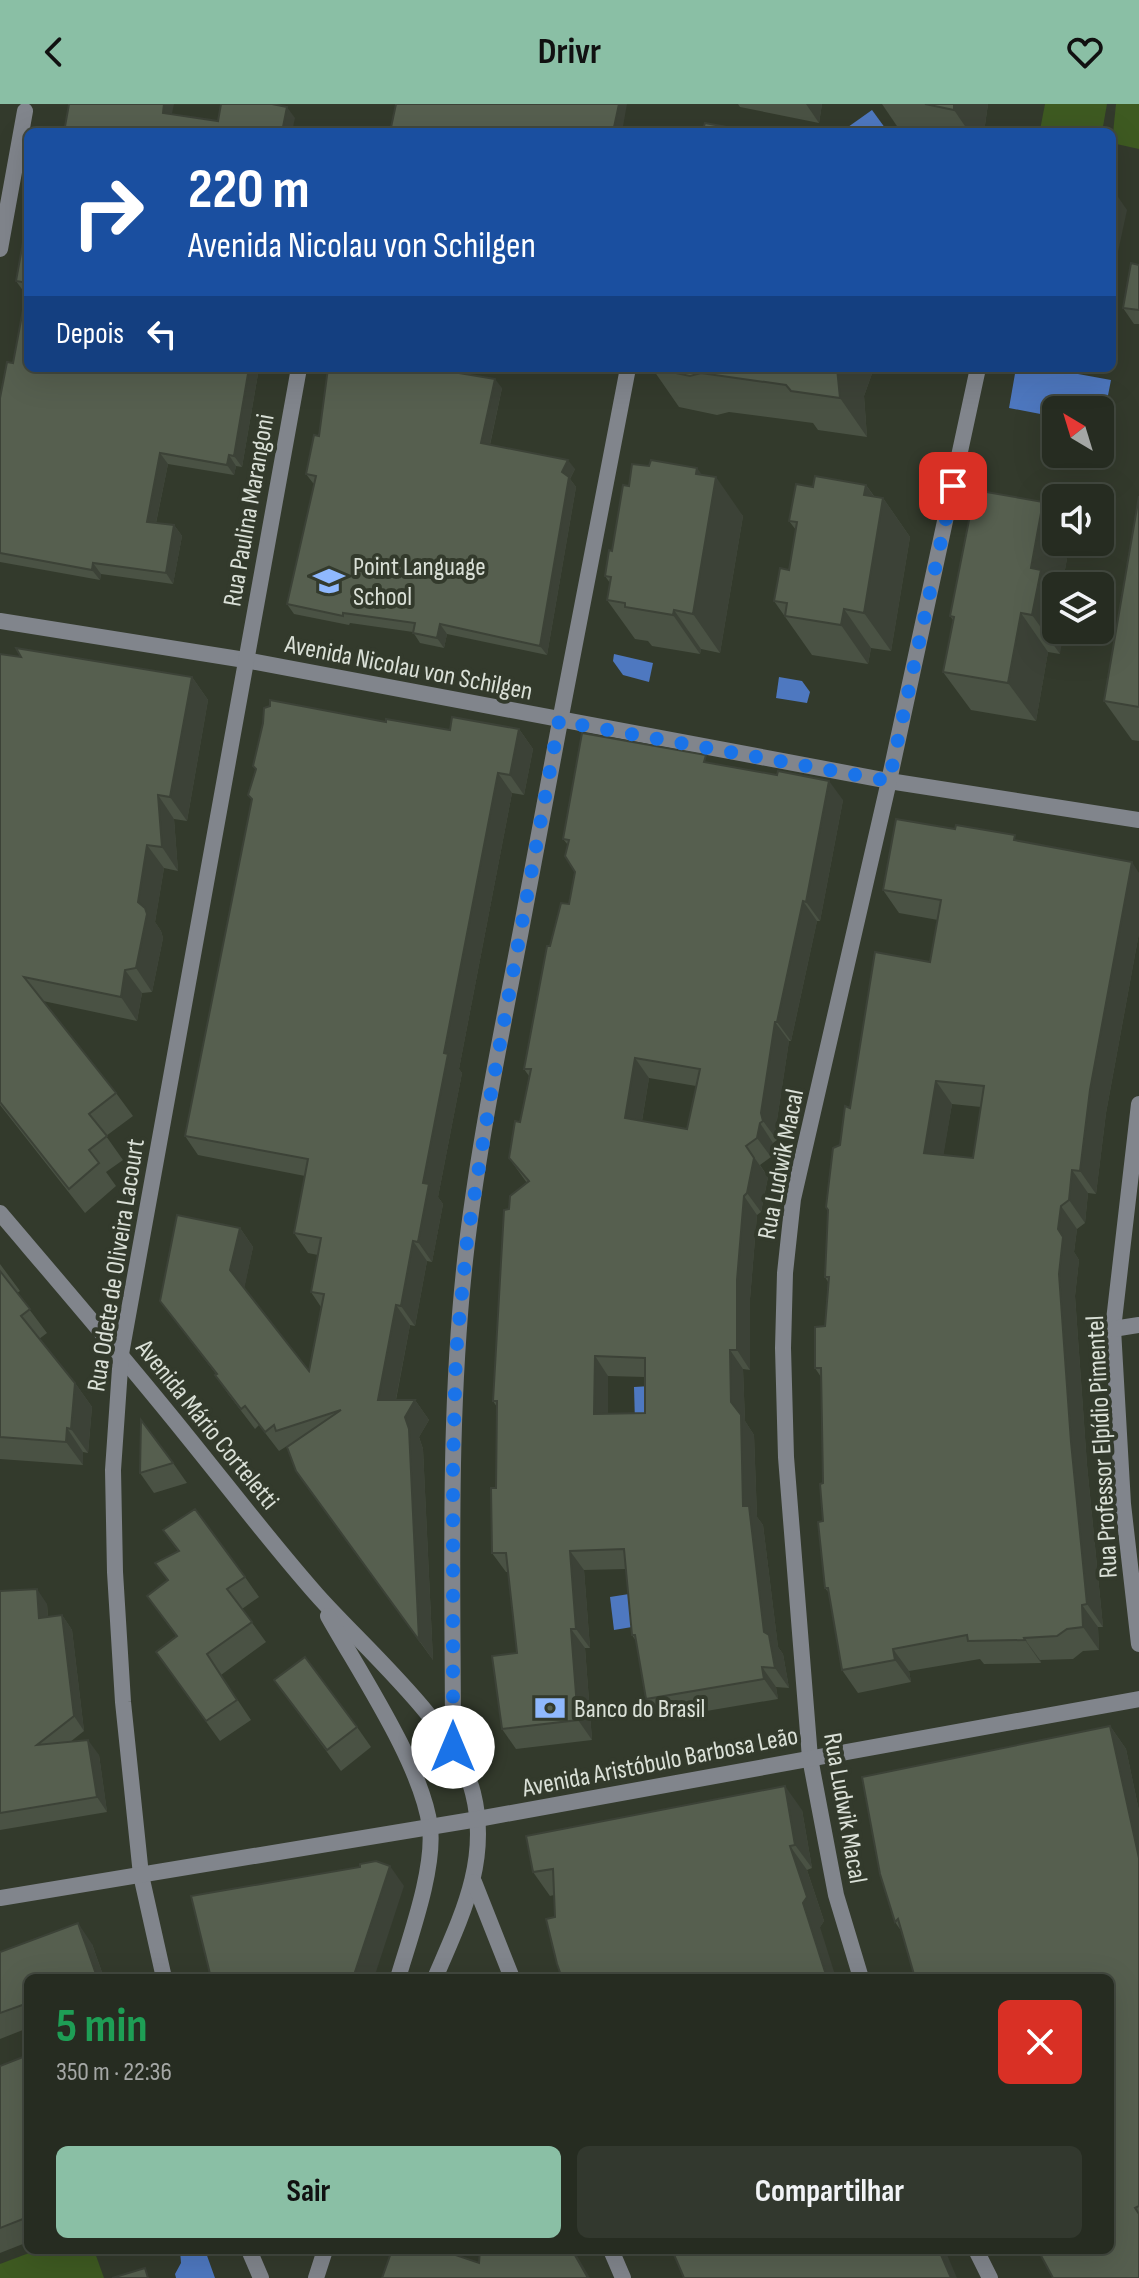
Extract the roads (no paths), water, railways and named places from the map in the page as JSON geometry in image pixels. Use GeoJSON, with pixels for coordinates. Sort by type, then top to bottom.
{"type":"FeatureCollection","features":[{"type":"Feature","properties":{"kind":"street"},"geometry":{"type":"LineString","coordinates":[[0,249],[25,111]]}},
{"type":"Feature","properties":{"kind":"street","name":"Rua Paulina Marangoni"},"geometry":{"type":"LineString","coordinates":[[245,660],[298,372]]}},
{"type":"Feature","properties":{"kind":"street"},"geometry":{"type":"LineString","coordinates":[[453,1747],[456,1354],[467,1241],[559,721],[627,372]]}},
{"type":"Feature","properties":{"kind":"street","name":"Rua Ludwik Macal"},"geometry":{"type":"LineString","coordinates":[[860,1974],[836,1895],[810,1758],[786,1457],[783,1348],[785,1273],[793,1199],[889,781],[977,372]]}},
{"type":"Feature","properties":{"kind":"street","name":"Avenida Nicolau von Schilgen"},"geometry":{"type":"LineString","coordinates":[[0,621],[245,660],[889,781],[1139,820]]}},
{"type":"Feature","properties":{"kind":"street","name":"Rua Odete de Oliveira Lacourt"},"geometry":{"type":"LineString","coordinates":[[163,1974],[141,1875],[123,1702],[113,1470],[121,1354],[245,660]]}},
{"type":"Feature","properties":{"kind":"street","name":"Rua Professor Elpídio Pimentel"},"geometry":{"type":"LineString","coordinates":[[1139,1104],[1113,1329],[1123,1504],[1139,1644]]}},
{"type":"Feature","properties":{"kind":"street","name":"Avenida Mário Corteletti"},"geometry":{"type":"LineString","coordinates":[[0,1213],[121,1354],[316,1594],[453,1747],[466,1770],[478,1819],[474,1882]]}},
{"type":"Feature","properties":{"kind":"street"},"geometry":{"type":"LineString","coordinates":[[1113,1329],[1139,1325]]}},
{"type":"Feature","properties":{"kind":"street","name":"Avenida Mário Corteletti"},"geometry":{"type":"LineString","coordinates":[[316,1594],[406,1757],[430,1826]]}},
{"type":"Feature","properties":{"kind":"street","name":"Avenida Aristóbulo Barbosa Leão"},"geometry":{"type":"LineString","coordinates":[[0,1898],[478,1819],[1139,1699]]}},
{"type":"Feature","properties":{"kind":"street"},"geometry":{"type":"LineString","coordinates":[[399,1974],[425,1879],[430,1826]]}},
{"type":"Feature","properties":{"kind":"street"},"geometry":{"type":"LineString","coordinates":[[437,1974],[474,1882]]}},
{"type":"Feature","properties":{"kind":"street"},"geometry":{"type":"LineString","coordinates":[[474,1882],[510,1974]]}},
{"type":"Feature","properties":{"kind":"street"},"geometry":{"type":"LineString","coordinates":[[251,2254],[261,2278]]}},
{"type":"Feature","properties":{"kind":"street"},"geometry":{"type":"LineString","coordinates":[[316,2278],[324,2254]]}},
{"type":"Feature","properties":{"kind":"street"},"geometry":{"type":"LineString","coordinates":[[613,2254],[623,2278]]}},
{"type":"Feature","properties":{"kind":"street"},"geometry":{"type":"LineString","coordinates":[[978,2254],[990,2278]]}},
{"type":"Feature","properties":{"kind":"water"},"geometry":{"type":"Polygon","coordinates":[[[872,110],[885,128],[847,128],[872,110]]]}},
{"type":"Feature","properties":{"kind":"water"},"geometry":{"type":"Polygon","coordinates":[[[1015,372],[1067,372],[1111,380],[1108,396],[1042,396],[1042,414],[1009,408],[1015,372]]]}},
{"type":"Feature","properties":{"kind":"water"},"geometry":{"type":"Polygon","coordinates":[[[614,654],[653,663],[649,682],[623,675],[613,661],[614,654]]]}},
{"type":"Feature","properties":{"kind":"water"},"geometry":{"type":"Polygon","coordinates":[[[779,677],[802,681],[810,692],[807,703],[776,698],[779,677]]]}},
{"type":"Feature","properties":{"kind":"water"},"geometry":{"type":"Polygon","coordinates":[[[651,1386],[652,1422],[635,1423],[634,1387],[651,1386]]]}},
{"type":"Feature","properties":{"kind":"water"},"geometry":{"type":"Polygon","coordinates":[[[629,1594],[632,1627],[614,1630],[610,1597],[629,1594]]]}},
{"type":"Feature","properties":{"kind":"water"},"geometry":{"type":"Polygon","coordinates":[[[180,2254],[206,2254],[215,2278],[176,2278],[180,2254]]]}},
{"type":"Feature","properties":{"kind":"place","name":"Point Language School"},"geometry":{"type":"Point","coordinates":[329,581]}},
{"type":"Feature","properties":{"kind":"place","name":"Banco do Brasil"},"geometry":{"type":"Point","coordinates":[550,1708]}}]}
